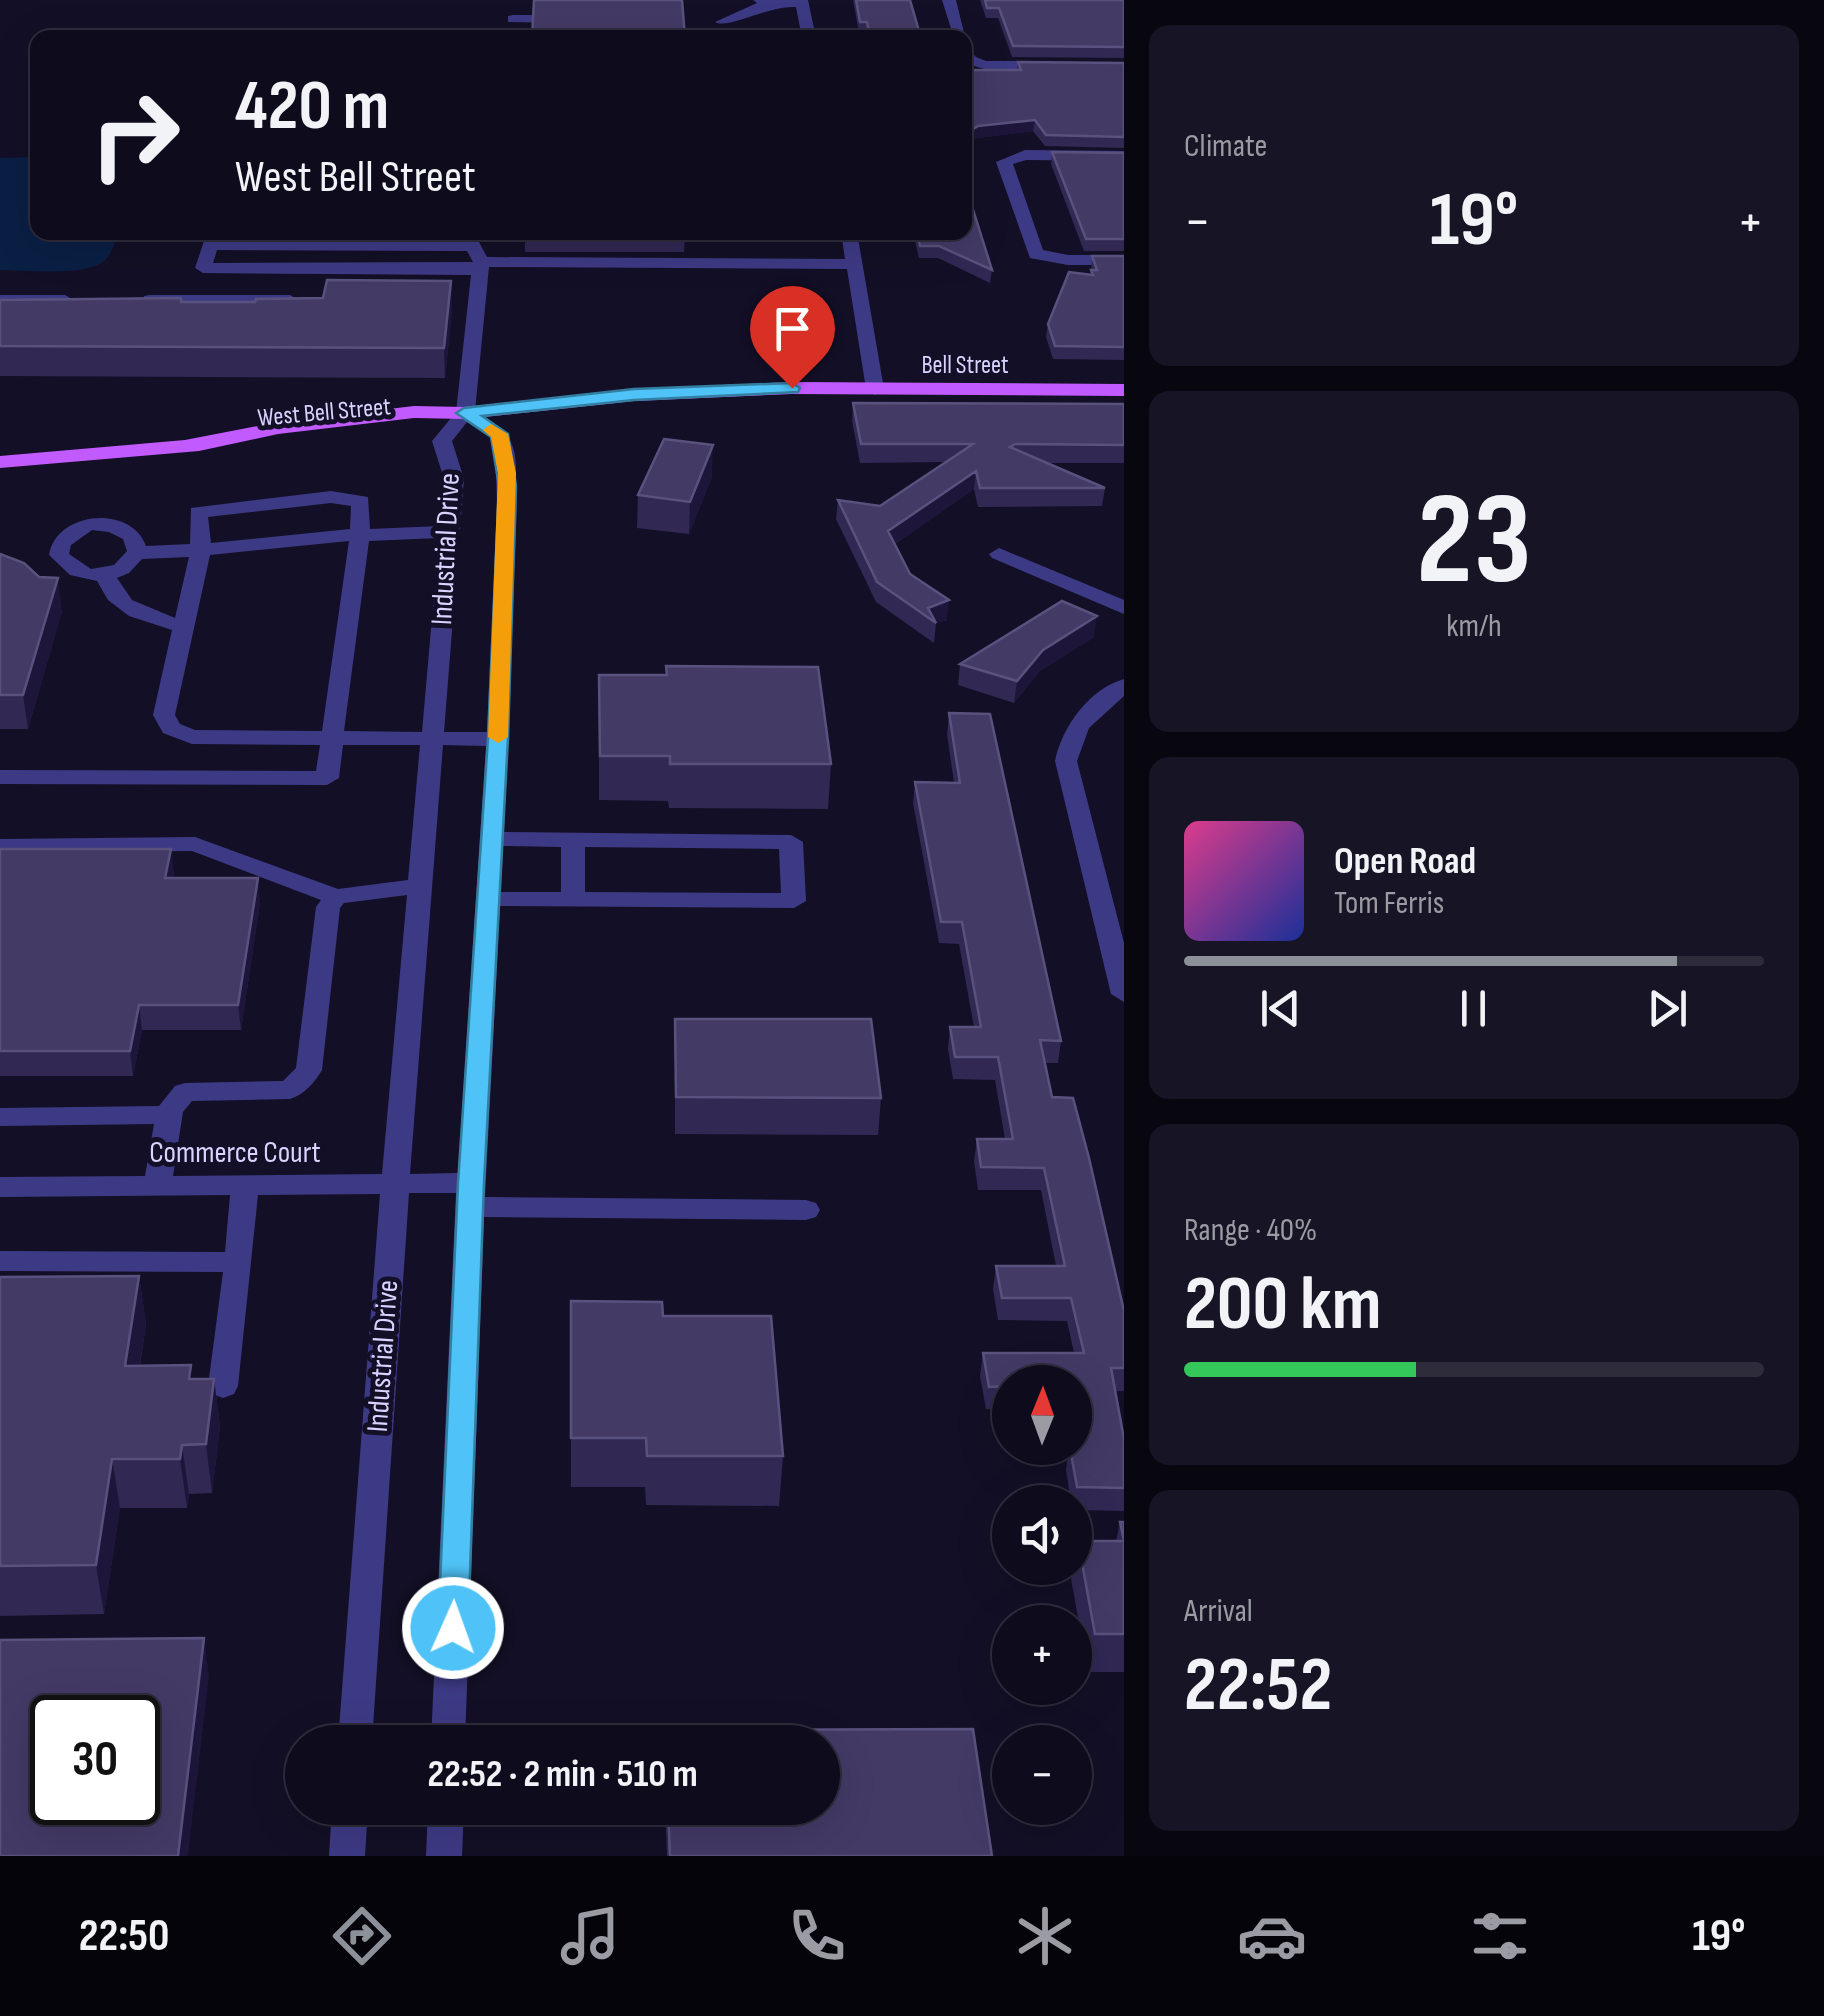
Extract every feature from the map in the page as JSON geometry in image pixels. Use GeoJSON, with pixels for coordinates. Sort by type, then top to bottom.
{"type":"FeatureCollection","features":[{"type":"Feature","properties":{"kind":"main road","name":"Bell Street"},"geometry":{"type":"LineString","coordinates":[[875,389],[1124,390]]}},
{"type":"Feature","properties":{"kind":"main road","name":"West Bell Street"},"geometry":{"type":"LineString","coordinates":[[0,462],[284,442],[424,426],[464,413],[634,394],[875,389]]}},
{"type":"Feature","properties":{"kind":"street"},"geometry":{"type":"LineString","coordinates":[[512,30],[514,0]]}},
{"type":"Feature","properties":{"kind":"street"},"geometry":{"type":"LineString","coordinates":[[558,0],[558,19]]}},
{"type":"Feature","properties":{"kind":"street"},"geometry":{"type":"LineString","coordinates":[[948,0],[958,30]]}},
{"type":"Feature","properties":{"kind":"street"},"geometry":{"type":"LineString","coordinates":[[722,22],[766,1],[802,2],[807,30]]}},
{"type":"Feature","properties":{"kind":"street"},"geometry":{"type":"LineString","coordinates":[[513,19],[575,19]]}},
{"type":"Feature","properties":{"kind":"street"},"geometry":{"type":"LineString","coordinates":[[972,61],[984,65],[1069,66]]}},
{"type":"Feature","properties":{"kind":"street"},"geometry":{"type":"LineString","coordinates":[[1124,156],[1016,156],[1004,162],[1036,254],[1068,260],[1124,260]]}},
{"type":"Feature","properties":{"kind":"street"},"geometry":{"type":"LineString","coordinates":[[851,240],[875,389]]}},
{"type":"Feature","properties":{"kind":"street"},"geometry":{"type":"LineString","coordinates":[[464,413],[479,301],[481,266],[474,246],[210,245],[203,268],[481,266],[856,264]]}},
{"type":"Feature","properties":{"kind":"street"},"geometry":{"type":"LineString","coordinates":[[0,300],[80,300]]}},
{"type":"Feature","properties":{"kind":"street"},"geometry":{"type":"LineString","coordinates":[[140,300],[319,300]]}},
{"type":"Feature","properties":{"kind":"street"},"geometry":{"type":"LineString","coordinates":[[459,301],[479,301]]}},
{"type":"Feature","properties":{"kind":"street","name":"Industrial Drive"},"geometry":{"type":"LineString","coordinates":[[356,1725],[394,1184],[454,479],[442,441],[464,413],[499,434],[506,462],[498,738],[470,1195],[449,1725]]}},
{"type":"Feature","properties":{"kind":"street"},"geometry":{"type":"LineString","coordinates":[[0,777],[327,778],[332,738],[360,534],[362,500],[331,497],[198,512],[201,550],[164,715],[170,728],[192,737],[332,738],[498,738]]}},
{"type":"Feature","properties":{"kind":"street"},"geometry":{"type":"LineString","coordinates":[[136,553],[132,536],[114,526],[92,524],[69,533],[59,548],[61,559],[82,574],[105,575],[124,568],[136,553],[360,534],[450,532]]}},
{"type":"Feature","properties":{"kind":"street"},"geometry":{"type":"LineString","coordinates":[[999,554],[1124,608]]}},
{"type":"Feature","properties":{"kind":"street"},"geometry":{"type":"LineString","coordinates":[[105,575],[111,594],[121,602],[164,622],[184,625]]}},
{"type":"Feature","properties":{"kind":"street"},"geometry":{"type":"LineString","coordinates":[[1124,686],[1086,715],[1072,737],[1066,761],[1124,994]]}},
{"type":"Feature","properties":{"kind":"street"},"geometry":{"type":"LineString","coordinates":[[488,899],[794,901],[790,842],[492,839]]}},
{"type":"Feature","properties":{"kind":"street"},"geometry":{"type":"LineString","coordinates":[[572,899],[573,840]]}},
{"type":"Feature","properties":{"kind":"street"},"geometry":{"type":"LineString","coordinates":[[0,846],[195,844],[336,897],[420,886]]}},
{"type":"Feature","properties":{"kind":"street"},"geometry":{"type":"LineString","coordinates":[[156,1185],[170,1115],[185,1092],[290,1090],[308,1070],[328,907],[336,897]]}},
{"type":"Feature","properties":{"kind":"street"},"geometry":{"type":"LineString","coordinates":[[0,1117],[170,1115]]}},
{"type":"Feature","properties":{"kind":"street"},"geometry":{"type":"LineString","coordinates":[[223,1386],[245,1184]]}},
{"type":"Feature","properties":{"kind":"street","name":"Commerce Court"},"geometry":{"type":"LineString","coordinates":[[0,1187],[394,1184],[470,1195],[806,1210]]}},
{"type":"Feature","properties":{"kind":"street"},"geometry":{"type":"LineString","coordinates":[[0,1261],[239,1262]]}},
{"type":"Feature","properties":{"kind":"street"},"geometry":{"type":"LineString","coordinates":[[347,1856],[349,1825]]}},
{"type":"Feature","properties":{"kind":"street"},"geometry":{"type":"LineString","coordinates":[[444,1856],[445,1825]]}},
{"type":"Feature","properties":{"kind":"water"},"geometry":{"type":"Polygon","coordinates":[[[30,157],[30,240],[115,240],[104,261],[69,271],[0,270],[0,158],[30,157]]]}},
{"type":"Feature","properties":{"kind":"building"},"geometry":{"type":"Polygon","coordinates":[[[534,0],[682,0],[684,30],[532,30],[534,0]]]}},
{"type":"Feature","properties":{"kind":"building"},"geometry":{"type":"Polygon","coordinates":[[[856,0],[910,0],[919,30],[868,30],[867,22],[860,22],[856,0]]]}},
{"type":"Feature","properties":{"kind":"building"},"geometry":{"type":"Polygon","coordinates":[[[985,0],[1124,0],[1124,47],[1013,46],[999,8],[987,8],[985,0]]]}},
{"type":"Feature","properties":{"kind":"building"},"geometry":{"type":"Polygon","coordinates":[[[1018,62],[1124,63],[1124,137],[1046,135],[1035,120],[972,130],[972,70],[1021,70],[1018,62]]]}},
{"type":"Feature","properties":{"kind":"building"},"geometry":{"type":"Polygon","coordinates":[[[1052,152],[1124,153],[1124,239],[1086,239],[1052,152]]]}},
{"type":"Feature","properties":{"kind":"building"},"geometry":{"type":"Polygon","coordinates":[[[972,206],[992,270],[939,246],[920,246],[919,240],[972,240],[972,206]]]}},
{"type":"Feature","properties":{"kind":"building"},"geometry":{"type":"Polygon","coordinates":[[[1092,256],[1124,256],[1124,347],[1055,346],[1048,324],[1069,272],[1093,275],[1091,270],[1097,270],[1092,256]]]}},
{"type":"Feature","properties":{"kind":"building"},"geometry":{"type":"Polygon","coordinates":[[[327,280],[451,281],[444,348],[0,346],[0,300],[181,298],[181,302],[255,302],[323,298],[327,280]]]}},
{"type":"Feature","properties":{"kind":"building"},"geometry":{"type":"Polygon","coordinates":[[[853,403],[1124,404],[1124,445],[1015,444],[1010,447],[1105,488],[980,488],[976,471],[888,531],[910,574],[949,600],[928,608],[936,623],[877,582],[838,500],[880,506],[973,444],[861,444],[853,403]]]}},
{"type":"Feature","properties":{"kind":"building"},"geometry":{"type":"Polygon","coordinates":[[[664,439],[713,445],[690,502],[638,495],[664,439]]]}},
{"type":"Feature","properties":{"kind":"building"},"geometry":{"type":"Polygon","coordinates":[[[0,554],[24,563],[39,577],[58,578],[23,695],[0,695],[0,554]]]}},
{"type":"Feature","properties":{"kind":"building"},"geometry":{"type":"Polygon","coordinates":[[[1062,601],[1097,616],[1043,650],[1017,681],[960,664],[1062,601]]]}},
{"type":"Feature","properties":{"kind":"building"},"geometry":{"type":"Polygon","coordinates":[[[666,666],[818,667],[831,764],[670,764],[670,756],[600,756],[599,675],[667,675],[666,666]]]}},
{"type":"Feature","properties":{"kind":"building"},"geometry":{"type":"Polygon","coordinates":[[[949,713],[990,714],[1061,1041],[1040,1040],[1052,1097],[1073,1098],[1124,1311],[1124,1368],[1111,1368],[1124,1439],[1124,1488],[1077,1485],[1073,1465],[1092,1465],[1092,1365],[992,1365],[989,1387],[983,1353],[1084,1353],[1071,1298],[1002,1298],[996,1266],[1065,1266],[1044,1168],[981,1167],[977,1139],[1013,1139],[998,1057],[955,1057],[950,1027],[981,1027],[962,922],[941,922],[915,782],[960,783],[949,713]]]}},
{"type":"Feature","properties":{"kind":"building"},"geometry":{"type":"Polygon","coordinates":[[[0,849],[171,849],[165,878],[258,878],[238,1005],[139,1005],[130,1051],[0,1051],[0,849]]]}},
{"type":"Feature","properties":{"kind":"building"},"geometry":{"type":"Polygon","coordinates":[[[675,1019],[871,1019],[881,1098],[676,1097],[675,1019]]]}},
{"type":"Feature","properties":{"kind":"building"},"geometry":{"type":"Polygon","coordinates":[[[139,1276],[125,1366],[191,1365],[189,1379],[214,1379],[206,1444],[182,1445],[180,1459],[112,1459],[96,1565],[0,1566],[0,1277],[139,1276]]]}},
{"type":"Feature","properties":{"kind":"building"},"geometry":{"type":"Polygon","coordinates":[[[571,1301],[662,1302],[663,1316],[771,1316],[783,1456],[647,1456],[646,1438],[571,1438],[571,1301]]]}},
{"type":"Feature","properties":{"kind":"building"},"geometry":{"type":"Polygon","coordinates":[[[1092,1541],[1124,1541],[1124,1634],[1095,1634],[1086,1585],[1092,1585],[1092,1541]]]}},
{"type":"Feature","properties":{"kind":"building"},"geometry":{"type":"Polygon","coordinates":[[[204,1638],[178,1856],[0,1856],[0,1640],[204,1638]]]}},
{"type":"Feature","properties":{"kind":"building"},"geometry":{"type":"Polygon","coordinates":[[[840,1729],[973,1729],[992,1856],[670,1856],[669,1825],[840,1825],[840,1729]]]}},
{"type":"Feature","properties":{"kind":"slow traffic"},"geometry":{"type":"LineString","coordinates":[[491,430],[499,434],[507,473],[498,737]]}},
{"type":"Feature","properties":{"kind":"route"},"geometry":{"type":"LineString","coordinates":[[453,1628],[471,1183],[498,738],[508,486],[499,434],[464,413],[634,394],[792,388]]}}]}
